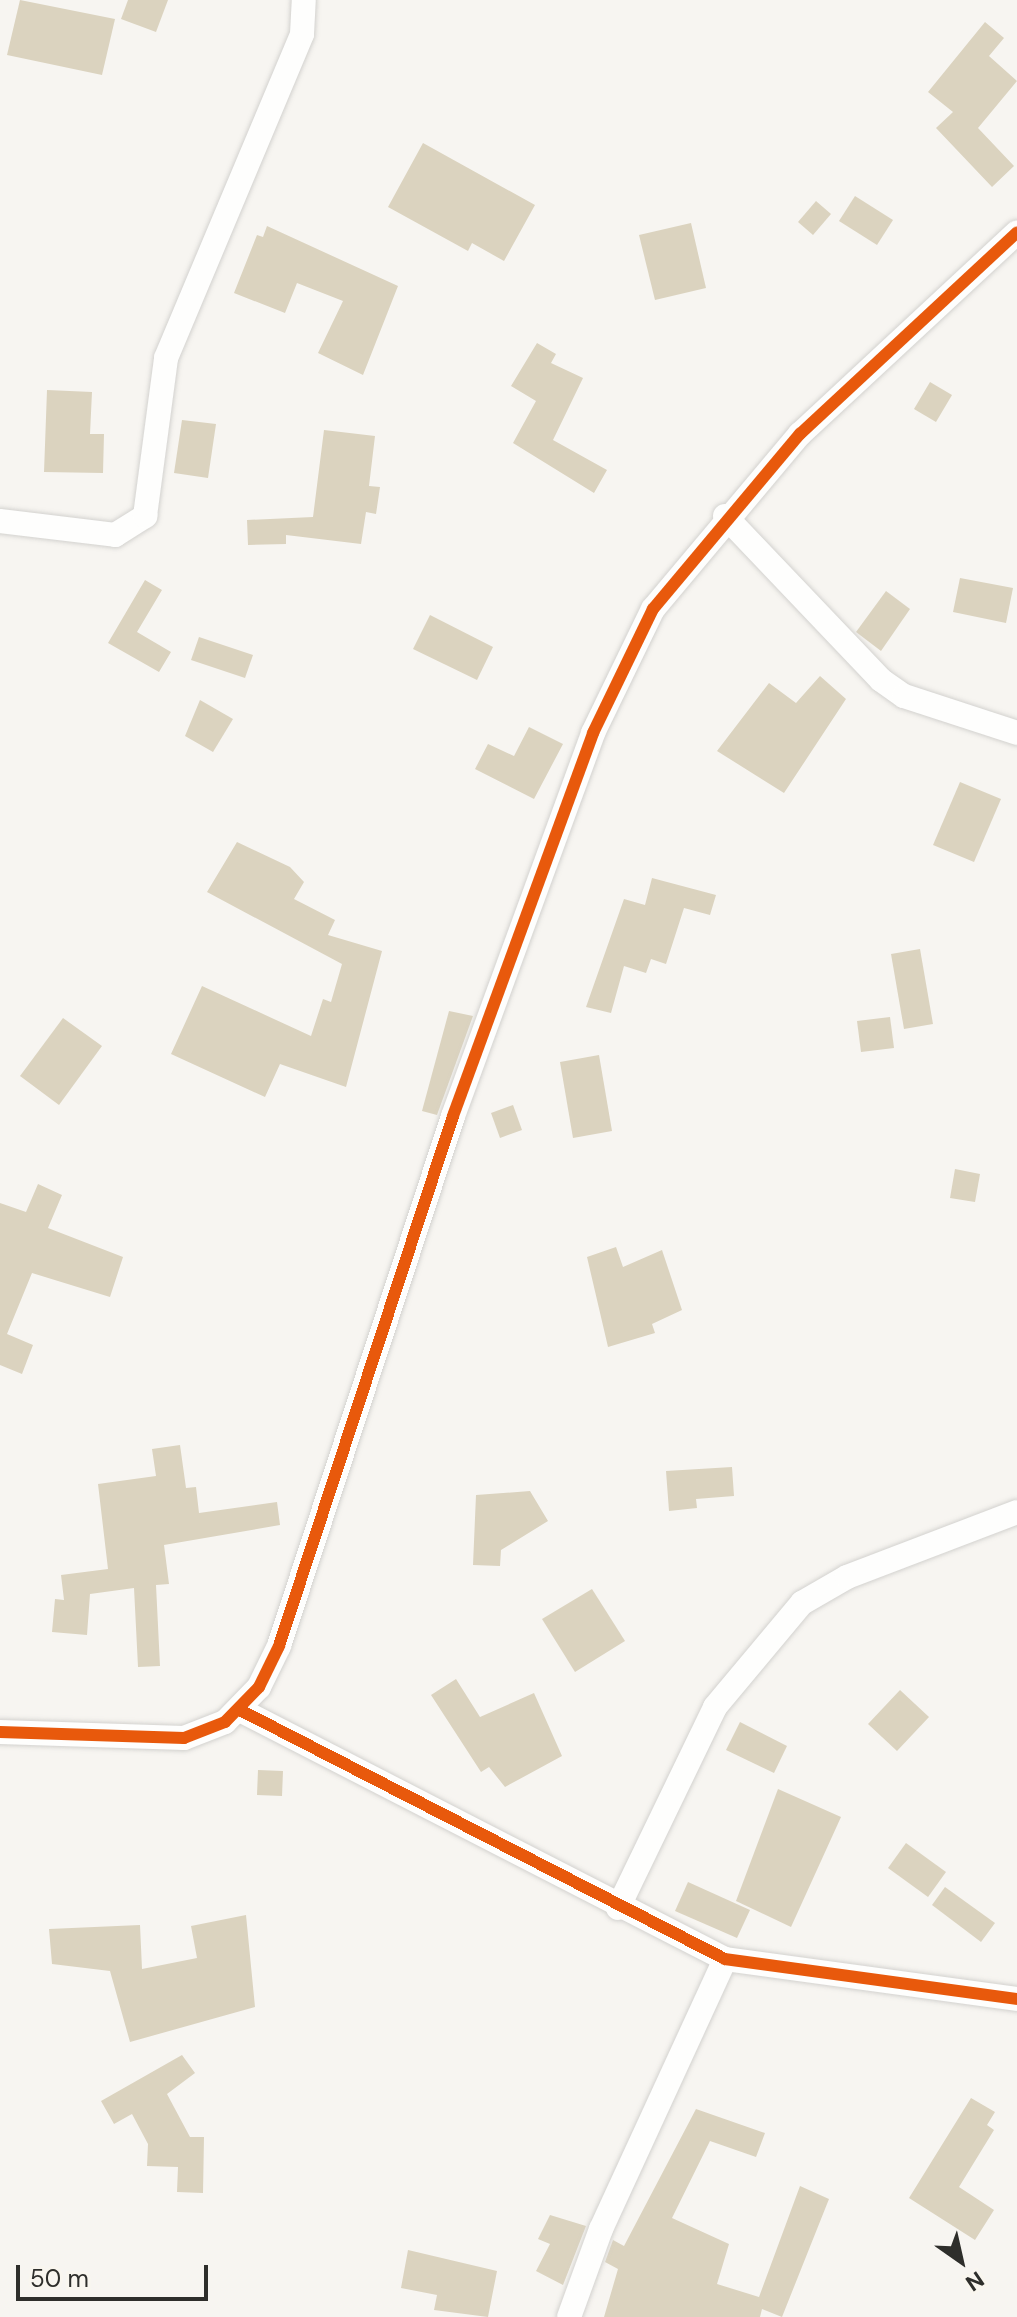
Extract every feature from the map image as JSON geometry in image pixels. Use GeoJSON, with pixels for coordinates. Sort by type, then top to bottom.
{"type":"FeatureCollection","features":[{"type":"Feature","properties":{"kind":"street"},"geometry":{"type":"LineString","coordinates":[[0,521],[57,534],[115,535],[145,516],[166,358],[302,34],[304,0]]}},
{"type":"Feature","properties":{"kind":"street"},"geometry":{"type":"LineString","coordinates":[[0,1732],[162,1741],[205,1732],[240,1710],[279,1646],[453,1116],[593,733],[653,609],[725,516],[800,434],[1017,232]]}},
{"type":"Feature","properties":{"kind":"street"},"geometry":{"type":"LineString","coordinates":[[725,516],[881,680],[904,696],[1017,733]]}},
{"type":"Feature","properties":{"kind":"street"},"geometry":{"type":"LineString","coordinates":[[618,1908],[715,1707],[802,1603],[847,1577],[1017,1512]]}},
{"type":"Feature","properties":{"kind":"street"},"geometry":{"type":"LineString","coordinates":[[240,1710],[618,1908],[725,1959],[1017,1999]]}},
{"type":"Feature","properties":{"kind":"street"},"geometry":{"type":"LineString","coordinates":[[569,2317],[601,2229],[638,2161],[725,1959]]}},
{"type":"Feature","properties":{"kind":"building"},"geometry":{"type":"Polygon","coordinates":[[[20,0],[115,19],[102,75],[7,55],[20,0]]]}},
{"type":"Feature","properties":{"kind":"building"},"geometry":{"type":"Polygon","coordinates":[[[128,0],[168,0],[156,32],[121,19],[128,0]]]}},
{"type":"Feature","properties":{"kind":"building"},"geometry":{"type":"Polygon","coordinates":[[[985,22],[1004,38],[989,56],[1017,81],[978,128],[1014,166],[992,187],[936,128],[953,112],[928,92],[985,22]]]}},
{"type":"Feature","properties":{"kind":"building"},"geometry":{"type":"Polygon","coordinates":[[[423,143],[535,205],[504,261],[472,243],[468,251],[388,207],[423,143]]]}},
{"type":"Feature","properties":{"kind":"building"},"geometry":{"type":"Polygon","coordinates":[[[855,196],[893,220],[877,245],[839,221],[855,196]]]}},
{"type":"Feature","properties":{"kind":"building"},"geometry":{"type":"Polygon","coordinates":[[[816,201],[831,214],[813,235],[798,222],[816,201]]]}},
{"type":"Feature","properties":{"kind":"building"},"geometry":{"type":"Polygon","coordinates":[[[691,223],[706,288],[655,300],[639,235],[691,223]]]}},
{"type":"Feature","properties":{"kind":"building"},"geometry":{"type":"Polygon","coordinates":[[[267,226],[398,286],[363,375],[318,353],[343,301],[297,283],[285,313],[234,293],[257,235],[263,237],[267,226]]]}},
{"type":"Feature","properties":{"kind":"building"},"geometry":{"type":"Polygon","coordinates":[[[537,343],[556,354],[551,363],[583,378],[553,440],[607,470],[594,493],[513,443],[536,401],[511,386],[537,343]]]}},
{"type":"Feature","properties":{"kind":"building"},"geometry":{"type":"Polygon","coordinates":[[[930,382],[952,395],[936,422],[914,409],[930,382]]]}},
{"type":"Feature","properties":{"kind":"building"},"geometry":{"type":"Polygon","coordinates":[[[47,390],[92,392],[90,434],[104,434],[103,473],[44,472],[47,390]]]}},
{"type":"Feature","properties":{"kind":"building"},"geometry":{"type":"Polygon","coordinates":[[[182,420],[216,424],[208,478],[174,473],[182,420]]]}},
{"type":"Feature","properties":{"kind":"building"},"geometry":{"type":"Polygon","coordinates":[[[324,430],[375,436],[369,486],[380,487],[376,514],[366,512],[361,544],[286,535],[286,544],[248,545],[247,520],[313,517],[324,430]]]}},
{"type":"Feature","properties":{"kind":"building"},"geometry":{"type":"Polygon","coordinates":[[[960,578],[1013,588],[1006,623],[953,612],[960,578]]]}},
{"type":"Feature","properties":{"kind":"building"},"geometry":{"type":"Polygon","coordinates":[[[145,580],[162,590],[137,632],[171,652],[159,672],[108,643],[145,580]]]}},
{"type":"Feature","properties":{"kind":"building"},"geometry":{"type":"Polygon","coordinates":[[[886,591],[910,609],[881,651],[856,632],[886,591]]]}},
{"type":"Feature","properties":{"kind":"building"},"geometry":{"type":"Polygon","coordinates":[[[430,615],[493,647],[477,680],[413,649],[430,615]]]}},
{"type":"Feature","properties":{"kind":"building"},"geometry":{"type":"Polygon","coordinates":[[[199,637],[253,655],[245,678],[191,660],[199,637]]]}},
{"type":"Feature","properties":{"kind":"building"},"geometry":{"type":"Polygon","coordinates":[[[820,676],[846,699],[784,793],[717,751],[769,683],[796,703],[820,676]]]}},
{"type":"Feature","properties":{"kind":"building"},"geometry":{"type":"Polygon","coordinates":[[[200,700],[233,719],[213,752],[185,736],[200,700]]]}},
{"type":"Feature","properties":{"kind":"building"},"geometry":{"type":"Polygon","coordinates":[[[529,727],[563,744],[534,799],[475,769],[488,744],[514,756],[529,727]]]}},
{"type":"Feature","properties":{"kind":"building"},"geometry":{"type":"Polygon","coordinates":[[[960,782],[1001,799],[974,862],[933,845],[960,782]]]}},
{"type":"Feature","properties":{"kind":"building"},"geometry":{"type":"Polygon","coordinates":[[[237,842],[290,867],[304,882],[294,899],[335,920],[328,935],[382,951],[346,1087],[280,1064],[265,1097],[171,1054],[202,986],[311,1036],[323,999],[331,1002],[342,964],[207,892],[237,842]]]}},
{"type":"Feature","properties":{"kind":"building"},"geometry":{"type":"Polygon","coordinates":[[[652,878],[716,895],[710,915],[684,908],[666,964],[651,959],[646,973],[624,966],[611,1013],[586,1007],[624,899],[645,905],[652,878]]]}},
{"type":"Feature","properties":{"kind":"building"},"geometry":{"type":"Polygon","coordinates":[[[920,949],[933,1024],[904,1029],[891,954],[920,949]]]}},
{"type":"Feature","properties":{"kind":"building"},"geometry":{"type":"Polygon","coordinates":[[[449,1011],[473,1016],[437,1115],[422,1111],[449,1011]]]}},
{"type":"Feature","properties":{"kind":"building"},"geometry":{"type":"Polygon","coordinates":[[[890,1017],[894,1048],[861,1052],[857,1021],[890,1017]]]}},
{"type":"Feature","properties":{"kind":"building"},"geometry":{"type":"Polygon","coordinates":[[[63,1018],[102,1046],[59,1105],[20,1076],[63,1018]]]}},
{"type":"Feature","properties":{"kind":"building"},"geometry":{"type":"Polygon","coordinates":[[[599,1055],[612,1131],[573,1138],[560,1062],[599,1055]]]}},
{"type":"Feature","properties":{"kind":"building"},"geometry":{"type":"Polygon","coordinates":[[[513,1105],[522,1130],[500,1138],[491,1113],[513,1105]]]}},
{"type":"Feature","properties":{"kind":"building"},"geometry":{"type":"Polygon","coordinates":[[[955,1169],[980,1174],[975,1202],[950,1198],[955,1169]]]}},
{"type":"Feature","properties":{"kind":"building"},"geometry":{"type":"Polygon","coordinates":[[[38,1184],[62,1195],[48,1228],[123,1257],[110,1297],[32,1273],[7,1334],[33,1345],[22,1374],[0,1365],[0,1203],[26,1212],[38,1184]]]}},
{"type":"Feature","properties":{"kind":"building"},"geometry":{"type":"Polygon","coordinates":[[[616,1247],[623,1267],[662,1250],[682,1310],[652,1324],[655,1333],[608,1347],[587,1257],[616,1247]]]}},
{"type":"Feature","properties":{"kind":"building"},"geometry":{"type":"Polygon","coordinates":[[[180,1445],[186,1488],[196,1487],[199,1513],[277,1502],[280,1525],[164,1545],[169,1584],[156,1585],[160,1666],[138,1667],[134,1588],[90,1594],[87,1635],[52,1632],[55,1599],[64,1600],[61,1575],[108,1569],[98,1484],[156,1476],[152,1449],[180,1445]]]}},
{"type":"Feature","properties":{"kind":"building"},"geometry":{"type":"Polygon","coordinates":[[[732,1467],[734,1496],[696,1499],[697,1508],[669,1511],[666,1471],[732,1467]]]}},
{"type":"Feature","properties":{"kind":"building"},"geometry":{"type":"Polygon","coordinates":[[[530,1491],[548,1521],[501,1550],[500,1566],[473,1565],[476,1495],[530,1491]]]}},
{"type":"Feature","properties":{"kind":"building"},"geometry":{"type":"Polygon","coordinates":[[[592,1589],[625,1641],[575,1672],[542,1619],[592,1589]]]}},
{"type":"Feature","properties":{"kind":"building"},"geometry":{"type":"Polygon","coordinates":[[[456,1679],[480,1717],[534,1693],[562,1756],[505,1787],[489,1767],[481,1772],[431,1695],[456,1679]]]}},
{"type":"Feature","properties":{"kind":"building"},"geometry":{"type":"Polygon","coordinates":[[[900,1690],[929,1717],[897,1751],[868,1724],[900,1690]]]}},
{"type":"Feature","properties":{"kind":"building"},"geometry":{"type":"Polygon","coordinates":[[[740,1722],[787,1746],[774,1773],[726,1750],[740,1722]]]}},
{"type":"Feature","properties":{"kind":"building"},"geometry":{"type":"Polygon","coordinates":[[[258,1770],[283,1771],[282,1796],[257,1795],[258,1770]]]}},
{"type":"Feature","properties":{"kind":"building"},"geometry":{"type":"Polygon","coordinates":[[[778,1789],[841,1817],[791,1927],[736,1901],[778,1789]]]}},
{"type":"Feature","properties":{"kind":"building"},"geometry":{"type":"Polygon","coordinates":[[[906,1843],[946,1872],[928,1897],[888,1868],[906,1843]]]}},
{"type":"Feature","properties":{"kind":"building"},"geometry":{"type":"Polygon","coordinates":[[[688,1882],[750,1910],[737,1938],[675,1911],[688,1882]]]}},
{"type":"Feature","properties":{"kind":"building"},"geometry":{"type":"Polygon","coordinates":[[[945,1887],[995,1923],[981,1942],[932,1905],[945,1887]]]}},
{"type":"Feature","properties":{"kind":"building"},"geometry":{"type":"Polygon","coordinates":[[[246,1915],[255,2007],[130,2042],[110,1971],[52,1964],[49,1929],[140,1925],[142,1969],[197,1958],[191,1926],[246,1915]]]}},
{"type":"Feature","properties":{"kind":"building"},"geometry":{"type":"Polygon","coordinates":[[[182,2055],[195,2073],[167,2094],[190,2137],[204,2137],[203,2193],[177,2192],[178,2167],[147,2166],[148,2144],[132,2114],[114,2124],[101,2101],[182,2055]]]}},
{"type":"Feature","properties":{"kind":"building"},"geometry":{"type":"Polygon","coordinates":[[[971,2098],[995,2112],[987,2125],[994,2130],[959,2187],[994,2210],[975,2240],[909,2198],[971,2098]]]}},
{"type":"Feature","properties":{"kind":"building"},"geometry":{"type":"Polygon","coordinates":[[[696,2109],[765,2133],[756,2157],[710,2141],[672,2218],[729,2244],[717,2284],[759,2297],[800,2186],[829,2199],[782,2317],[762,2309],[760,2317],[604,2317],[618,2269],[605,2262],[613,2240],[624,2246],[696,2109]]]}},
{"type":"Feature","properties":{"kind":"building"},"geometry":{"type":"Polygon","coordinates":[[[550,2215],[586,2226],[563,2285],[536,2271],[550,2244],[538,2239],[550,2215]]]}},
{"type":"Feature","properties":{"kind":"building"},"geometry":{"type":"Polygon","coordinates":[[[408,2250],[497,2271],[488,2317],[434,2310],[437,2295],[401,2288],[408,2250]]]}},
{"type":"Feature","properties":{"kind":"cycle path"},"geometry":{"type":"LineString","coordinates":[[0,1732],[184,1738],[225,1722],[259,1687],[279,1646],[453,1116],[593,733],[653,609],[800,434],[1017,232]]}},
{"type":"Feature","properties":{"kind":"cycle path"},"geometry":{"type":"LineString","coordinates":[[240,1710],[725,1959],[1017,1999]]}}]}
